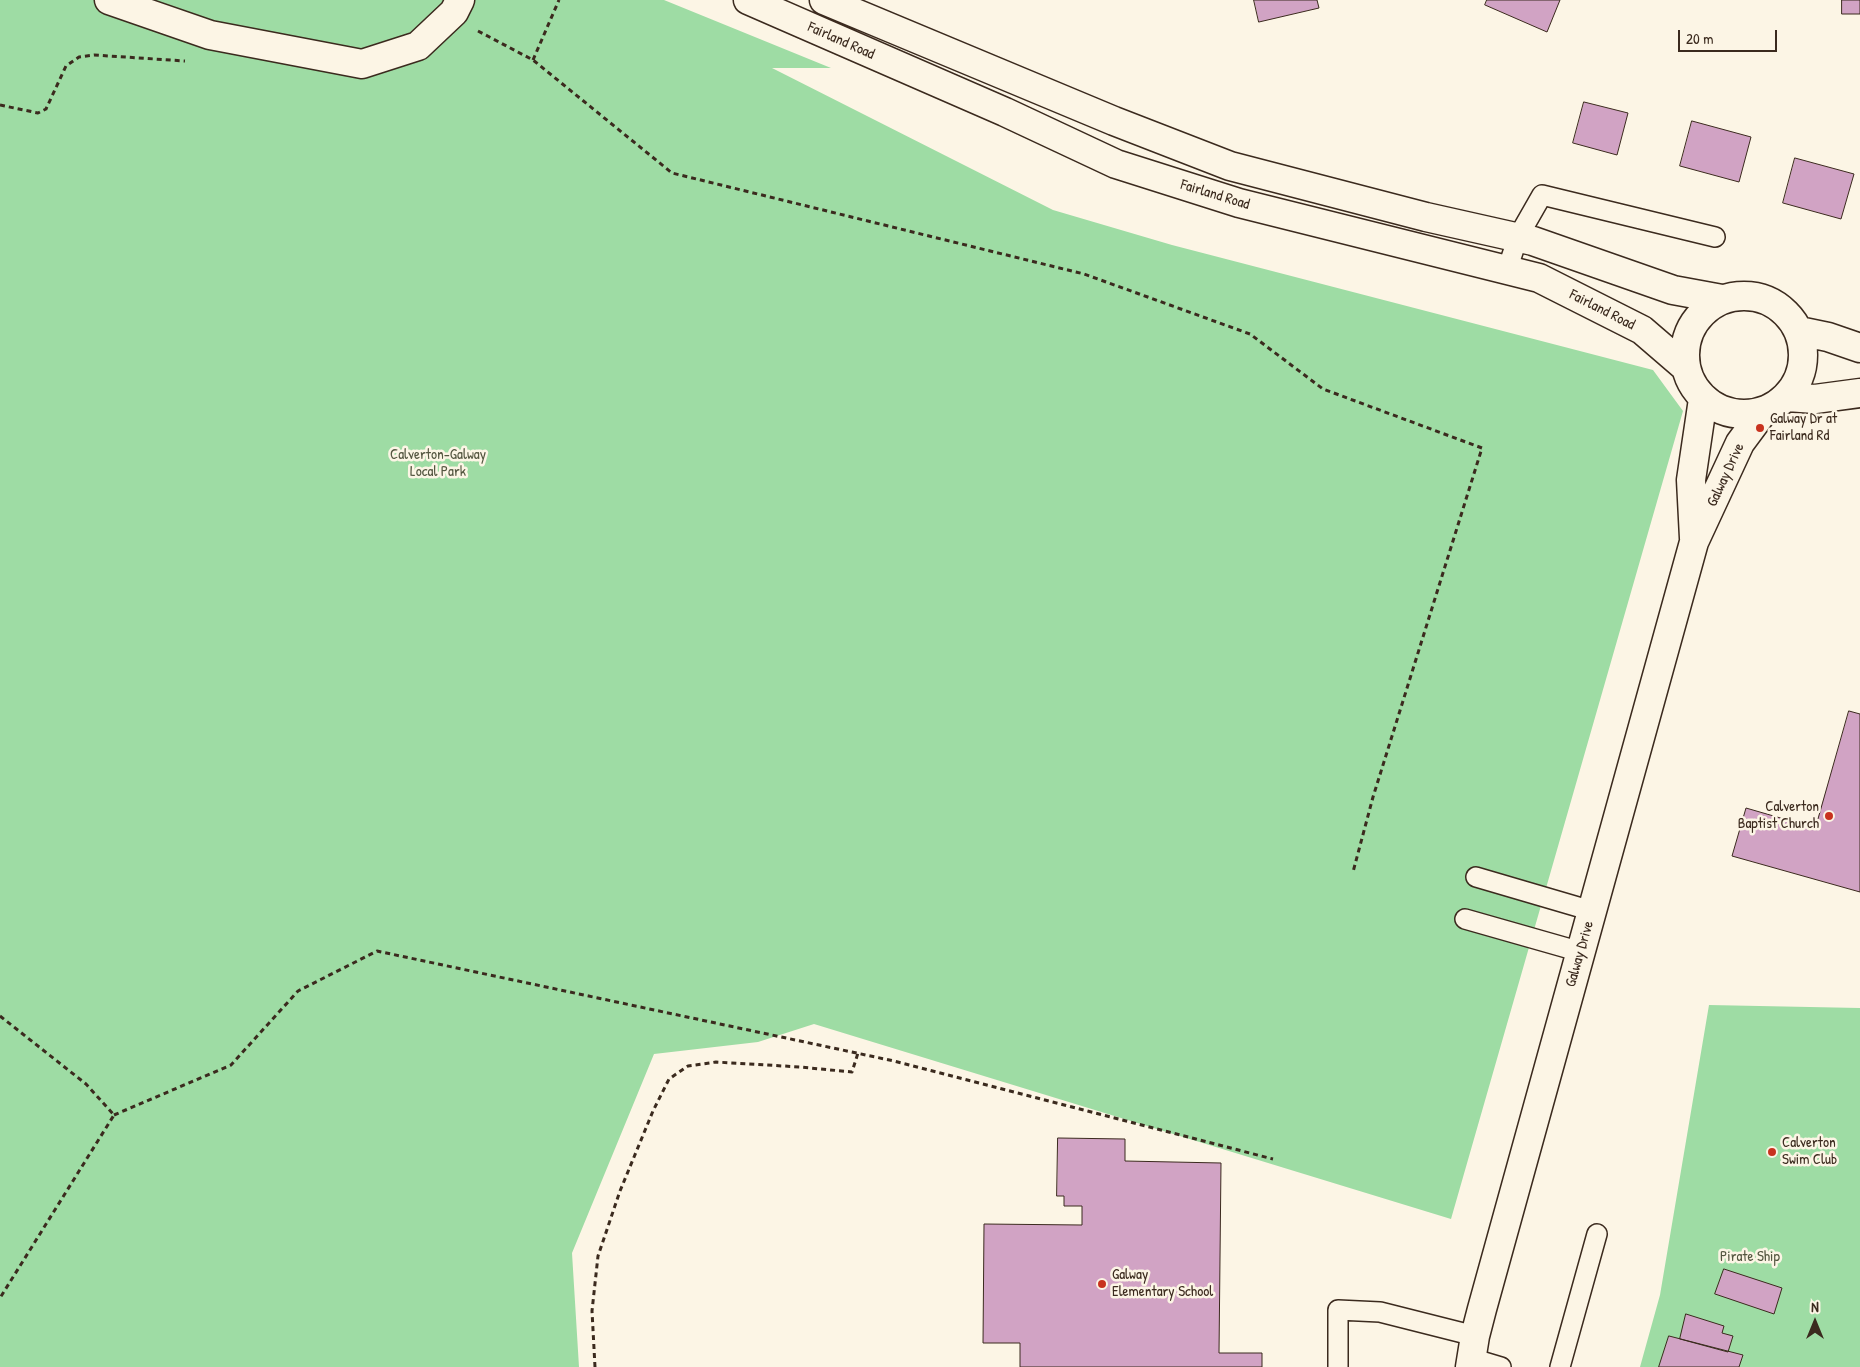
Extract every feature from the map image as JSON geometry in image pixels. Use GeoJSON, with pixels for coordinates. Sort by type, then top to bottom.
{"type":"FeatureCollection","features":[{"type":"Feature","properties":{"kind":"main road"},"geometry":{"type":"LineString","coordinates":[[109,0],[210,35],[362,64],[418,46],[455,8]]}},
{"type":"Feature","properties":{"kind":"main road","name":"Fairland Road"},"geometry":{"type":"LineString","coordinates":[[748,0],[1005,112],[1116,164],[1239,202],[1538,278],[1642,330],[1685,367]]}},
{"type":"Feature","properties":{"kind":"main road","name":"Fairland Road"},"geometry":{"type":"LineString","coordinates":[[824,0],[1114,121],[1230,166],[1426,217],[1518,237],[1672,290],[1722,300]]}},
{"type":"Feature","properties":{"kind":"main road"},"geometry":{"type":"LineString","coordinates":[[1736,296],[1752,296],[1766,300],[1787,313],[1799,331],[1804,362],[1798,382],[1787,397],[1763,412],[1738,415],[1718,408],[1703,399],[1691,383],[1685,367],[1685,346],[1690,328],[1699,315],[1722,300],[1736,296]]}},
{"type":"Feature","properties":{"kind":"main road"},"geometry":{"type":"LineString","coordinates":[[1799,331],[1828,337],[1860,348]]}},
{"type":"Feature","properties":{"kind":"main road"},"geometry":{"type":"LineString","coordinates":[[1787,397],[1815,399],[1860,393]]}},
{"type":"Feature","properties":{"kind":"main road","name":"Galway Drive"},"geometry":{"type":"LineString","coordinates":[[1694,542],[1691,480],[1703,399]]}},
{"type":"Feature","properties":{"kind":"main road","name":"Galway Drive"},"geometry":{"type":"LineString","coordinates":[[1472,1353],[1694,542],[1740,443],[1763,412]]}},
{"type":"Feature","properties":{"kind":"lane"},"geometry":{"type":"LineString","coordinates":[[1507,270],[1518,237],[1542,195],[1715,237]]}},
{"type":"Feature","properties":{"kind":"lane"},"geometry":{"type":"LineString","coordinates":[[1476,877],[1592,911]]}},
{"type":"Feature","properties":{"kind":"lane"},"geometry":{"type":"LineString","coordinates":[[1465,919],[1581,952]]}},
{"type":"Feature","properties":{"kind":"lane"},"geometry":{"type":"LineString","coordinates":[[1560,1367],[1597,1234]]}},
{"type":"Feature","properties":{"kind":"lane"},"geometry":{"type":"LineString","coordinates":[[1338,1367],[1338,1310],[1380,1312],[1502,1367]]}},
{"type":"Feature","properties":{"kind":"path"},"geometry":{"type":"LineString","coordinates":[[533,60],[559,0]]}},
{"type":"Feature","properties":{"kind":"path"},"geometry":{"type":"LineString","coordinates":[[455,8],[533,60],[672,173],[1084,274],[1250,334],[1323,389],[1482,448],[1373,797],[1353,872]]}},
{"type":"Feature","properties":{"kind":"path"},"geometry":{"type":"LineString","coordinates":[[0,1298],[114,1115],[232,1065],[298,991],[377,950],[894,1061],[1273,1159]]}},
{"type":"Feature","properties":{"kind":"path"},"geometry":{"type":"LineString","coordinates":[[0,1016],[86,1084],[114,1115]]}},
{"type":"Feature","properties":{"kind":"path"},"geometry":{"type":"LineString","coordinates":[[595,1367],[592,1311],[598,1256],[624,1182],[653,1111],[669,1079],[688,1066],[716,1062],[852,1072],[858,1053]]}},
{"type":"Feature","properties":{"kind":"green space","name":"Calverton-Galway Local Park"},"geometry":{"type":"Polygon","coordinates":[[[0,0],[664,0],[831,68],[772,68],[1053,210],[1172,245],[1653,370],[1683,411],[1451,1219],[814,1024],[758,1042],[654,1054],[572,1253],[579,1367],[0,1367],[0,0]]]}},
{"type":"Feature","properties":{"kind":"green space","name":"Calverton Swim Club"},"geometry":{"type":"Polygon","coordinates":[[[1709,1005],[1860,1008],[1860,1367],[1640,1367],[1660,1295],[1709,1005]]]}},
{"type":"Feature","properties":{"kind":"building"},"geometry":{"type":"Polygon","coordinates":[[[1254,0],[1317,0],[1319,8],[1259,22],[1254,0]]]}},
{"type":"Feature","properties":{"kind":"building"},"geometry":{"type":"Polygon","coordinates":[[[1487,0],[1560,0],[1547,32],[1485,5],[1487,0]]]}},
{"type":"Feature","properties":{"kind":"building"},"geometry":{"type":"Polygon","coordinates":[[[1842,0],[1860,0],[1860,14],[1842,14],[1842,0]]]}},
{"type":"Feature","properties":{"kind":"building"},"geometry":{"type":"Polygon","coordinates":[[[1584,102],[1628,113],[1617,155],[1573,143],[1584,102]]]}},
{"type":"Feature","properties":{"kind":"building"},"geometry":{"type":"Polygon","coordinates":[[[1692,121],[1751,137],[1739,182],[1680,166],[1692,121]]]}},
{"type":"Feature","properties":{"kind":"building"},"geometry":{"type":"Polygon","coordinates":[[[1795,158],[1854,174],[1841,219],[1783,203],[1795,158]]]}},
{"type":"Feature","properties":{"kind":"building"},"geometry":{"type":"Polygon","coordinates":[[[1849,711],[1860,714],[1860,892],[1732,856],[1746,808],[1815,828],[1849,711]]]}},
{"type":"Feature","properties":{"kind":"building","name":"Galway Elementary School"},"geometry":{"type":"Polygon","coordinates":[[[1058,1138],[1125,1139],[1125,1161],[1221,1163],[1219,1353],[1262,1353],[1262,1367],[1020,1367],[1020,1343],[983,1343],[984,1224],[1082,1225],[1082,1206],[1064,1206],[1064,1196],[1057,1196],[1058,1138]]]}},
{"type":"Feature","properties":{"kind":"building"},"geometry":{"type":"Polygon","coordinates":[[[1724,1269],[1782,1288],[1774,1314],[1715,1294],[1724,1269]]]}},
{"type":"Feature","properties":{"kind":"building"},"geometry":{"type":"Polygon","coordinates":[[[1686,1314],[1724,1326],[1722,1333],[1733,1336],[1728,1352],[1680,1339],[1686,1314]]]}},
{"type":"Feature","properties":{"kind":"building"},"geometry":{"type":"Polygon","coordinates":[[[1669,1336],[1743,1355],[1739,1367],[1659,1367],[1669,1336]]]}},
{"type":"Feature","properties":{"kind":"place","name":"Galway Dr at Fairland Rd"},"geometry":{"type":"Point","coordinates":[1760,428]}},
{"type":"Feature","properties":{"kind":"place","name":"Calverton Baptist Church"},"geometry":{"type":"Point","coordinates":[1829,816]}},
{"type":"Feature","properties":{"kind":"place","name":"Calverton Swim Club"},"geometry":{"type":"Point","coordinates":[1772,1152]}},
{"type":"Feature","properties":{"kind":"place","name":"Galway Elementary School"},"geometry":{"type":"Point","coordinates":[1102,1284]}},
{"type":"Feature","properties":{"kind":"park label","name":"Pirate Ship"},"geometry":{"type":"Point","coordinates":[1750,1257]}}]}
